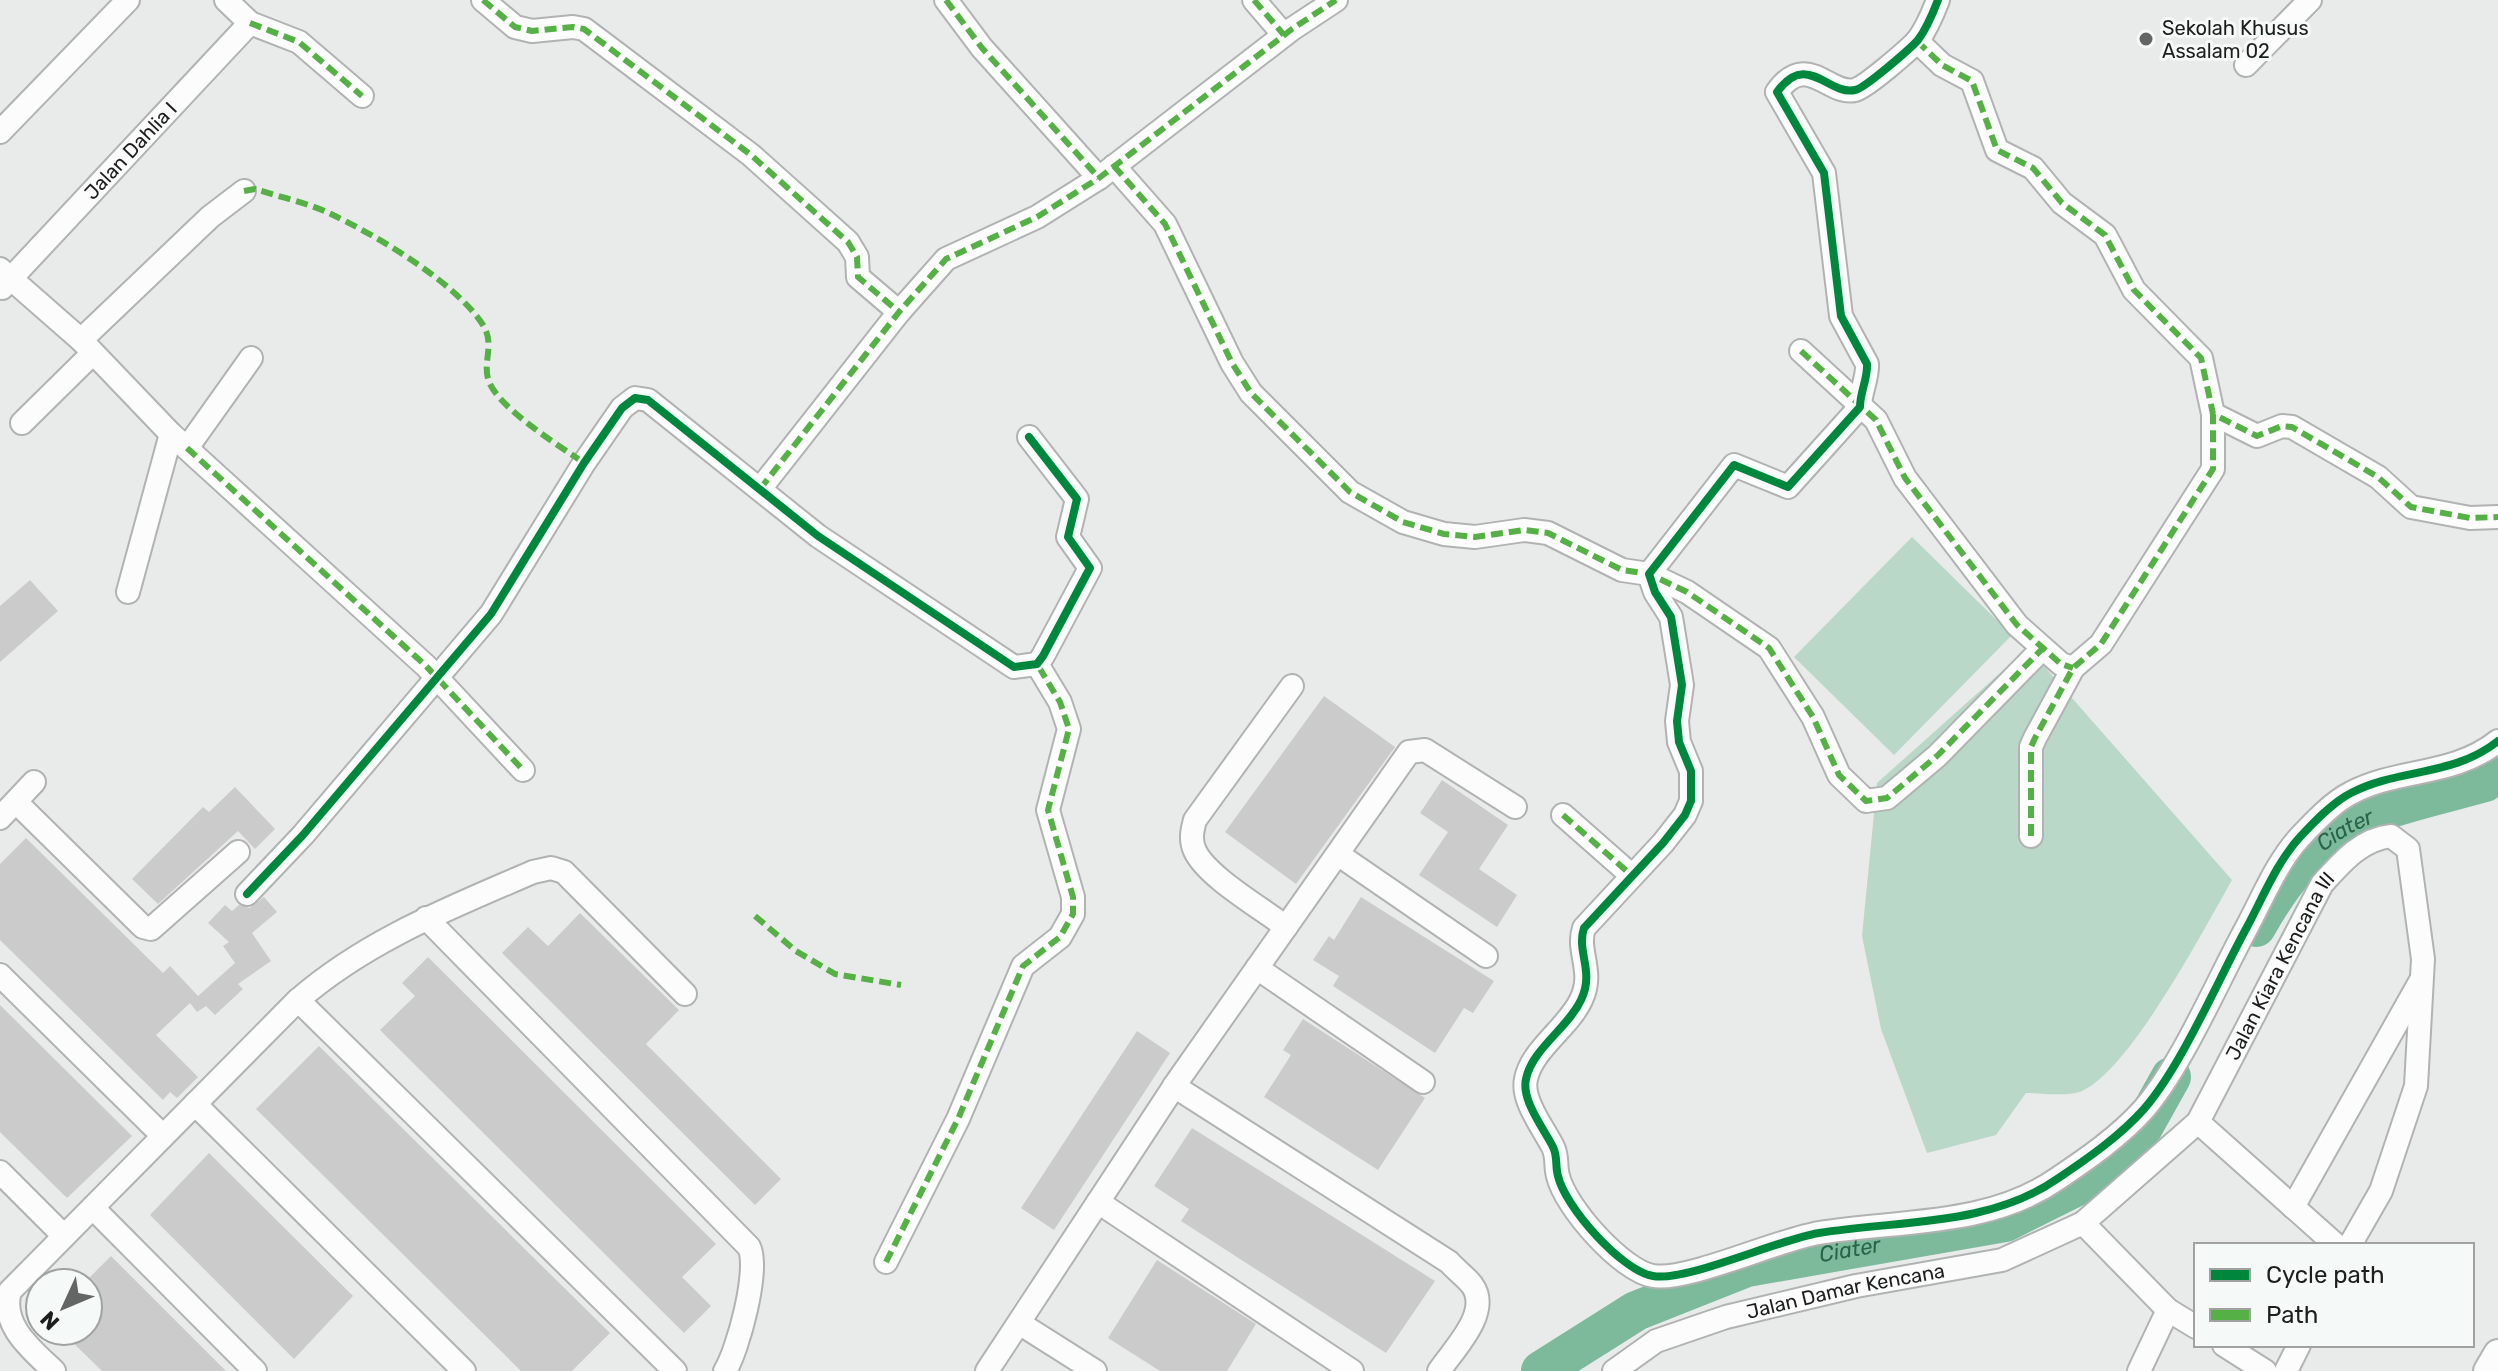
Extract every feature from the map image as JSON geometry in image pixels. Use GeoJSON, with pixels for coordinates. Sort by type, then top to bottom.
{"type":"FeatureCollection","features":[{"type":"Feature","properties":{"kind":"street"},"geometry":{"type":"LineString","coordinates":[[0,132],[128,0]]}},
{"type":"Feature","properties":{"kind":"street"},"geometry":{"type":"LineString","coordinates":[[226,0],[250,23],[299,42],[362,96]]}},
{"type":"Feature","properties":{"kind":"street"},"geometry":{"type":"LineString","coordinates":[[483,0],[515,27],[532,31],[573,27],[584,29],[604,44],[751,155],[848,242],[857,257],[858,277],[899,312]]}},
{"type":"Feature","properties":{"kind":"street"},"geometry":{"type":"LineString","coordinates":[[946,0],[982,48],[1107,172],[1165,224],[1232,363],[1251,393],[1350,492],[1403,522],[1444,534],[1475,537],[1524,530],[1548,533],[1622,570],[1649,574],[1687,592],[1769,648],[1813,717],[1839,775],[1866,801],[1887,798],[1937,756],[2042,649]]}},
{"type":"Feature","properties":{"kind":"street"},"geometry":{"type":"LineString","coordinates":[[1254,0],[1284,35]]}},
{"type":"Feature","properties":{"kind":"street"},"geometry":{"type":"LineString","coordinates":[[760,489],[899,312],[946,259],[1037,217],[1107,172],[1284,35],[1336,0]]}},
{"type":"Feature","properties":{"kind":"street"},"geometry":{"type":"LineString","coordinates":[[1649,574],[1728,469],[1734,465],[1743,466],[1788,487],[1860,407],[1860,388],[1867,364],[1841,316],[1824,173],[1777,92],[1783,85],[1806,74],[1853,91],[1866,86],[1917,41],[1938,0]]}},
{"type":"Feature","properties":{"kind":"street"},"geometry":{"type":"LineString","coordinates":[[2246,65],[2310,0]]}},
{"type":"Feature","properties":{"kind":"street","name":"Jalan Dahlia I"},"geometry":{"type":"LineString","coordinates":[[4,279],[250,23]]}},
{"type":"Feature","properties":{"kind":"street"},"geometry":{"type":"LineString","coordinates":[[1917,41],[1936,61],[1972,81],[1997,150],[2033,168],[2062,203],[2105,235],[2134,290],[2201,358],[2213,414],[2213,469],[2101,644],[2089,658],[2073,668],[2031,747],[2031,836]]}},
{"type":"Feature","properties":{"kind":"street"},"geometry":{"type":"LineString","coordinates":[[22,423],[87,347],[210,217],[244,191]]}},
{"type":"Feature","properties":{"kind":"street"},"geometry":{"type":"LineString","coordinates":[[4,279],[87,347],[179,441],[435,676],[523,770]]}},
{"type":"Feature","properties":{"kind":"street"},"geometry":{"type":"LineString","coordinates":[[1801,351],[1876,420],[1905,478],[2017,625],[2061,664],[2073,668]]}},
{"type":"Feature","properties":{"kind":"street"},"geometry":{"type":"LineString","coordinates":[[128,592],[179,441],[251,358]]}},
{"type":"Feature","properties":{"kind":"street"},"geometry":{"type":"LineString","coordinates":[[247,894],[303,835],[435,676],[491,614],[584,463],[622,408],[635,398],[648,400],[818,536],[1014,667],[1037,664],[1053,643],[1090,568],[1068,537],[1077,499],[1029,437]]}},
{"type":"Feature","properties":{"kind":"street"},"geometry":{"type":"LineString","coordinates":[[2213,414],[2257,436],[2282,426],[2298,429],[2378,477],[2411,507],[2470,518],[2498,517]]}},
{"type":"Feature","properties":{"kind":"street"},"geometry":{"type":"LineString","coordinates":[[1649,574],[1655,592],[1671,617],[1682,685],[1677,721],[1693,788],[1685,815],[1584,928],[1580,939],[1589,978],[1581,1002],[1537,1057],[1524,1082],[1527,1096],[1557,1154],[1558,1177],[1569,1201],[1593,1231],[1626,1263],[1654,1277],[1682,1275],[1758,1248],[1816,1234],[1928,1222],[1988,1210],[2052,1183],[2103,1146],[2144,1109],[2168,1073],[2280,866],[2298,839],[2351,793],[2456,765],[2498,741]]}},
{"type":"Feature","properties":{"kind":"street"},"geometry":{"type":"LineString","coordinates":[[886,1262],[958,1119],[1023,966],[1060,937],[1073,914],[1073,897],[1048,810],[1069,729],[1060,702],[1037,664]]}},
{"type":"Feature","properties":{"kind":"street"},"geometry":{"type":"LineString","coordinates":[[1286,927],[1205,866],[1194,850],[1191,833],[1195,820],[1292,686]]}},
{"type":"Feature","properties":{"kind":"street"},"geometry":{"type":"LineString","coordinates":[[987,1371],[1174,1086],[1409,752],[1417,748],[1515,807]]}},
{"type":"Feature","properties":{"kind":"street"},"geometry":{"type":"LineString","coordinates":[[34,782],[8,810],[143,927],[151,929],[238,852]]}},
{"type":"Feature","properties":{"kind":"street"},"geometry":{"type":"LineString","coordinates":[[1563,815],[1630,874]]}},
{"type":"Feature","properties":{"kind":"street","name":"Jalan Kiara Kencana III"},"geometry":{"type":"LineString","coordinates":[[2083,1223],[2198,1122],[2322,884],[2343,861],[2378,837],[2391,836],[2408,849],[2423,959],[2422,978]]}},
{"type":"Feature","properties":{"kind":"street"},"geometry":{"type":"LineString","coordinates":[[1339,855],[1486,956]]}},
{"type":"Feature","properties":{"kind":"street"},"geometry":{"type":"LineString","coordinates":[[54,1371],[8,1326],[4,1304],[10,1291],[298,1000],[358,955],[426,918],[533,872],[551,868],[564,872],[685,994]]}},
{"type":"Feature","properties":{"kind":"street"},"geometry":{"type":"LineString","coordinates":[[426,918],[749,1247],[752,1255],[747,1297],[734,1357],[725,1371]]}},
{"type":"Feature","properties":{"kind":"street"},"geometry":{"type":"LineString","coordinates":[[1257,968],[1423,1082]]}},
{"type":"Feature","properties":{"kind":"street"},"geometry":{"type":"LineString","coordinates":[[0,975],[163,1136]]}},
{"type":"Feature","properties":{"kind":"street"},"geometry":{"type":"LineString","coordinates":[[2293,1207],[2422,978]]}},
{"type":"Feature","properties":{"kind":"street"},"geometry":{"type":"LineString","coordinates":[[2351,1243],[2381,1191],[2416,1086],[2422,978]]}},
{"type":"Feature","properties":{"kind":"street"},"geometry":{"type":"LineString","coordinates":[[298,1000],[675,1371]]}},
{"type":"Feature","properties":{"kind":"street"},"geometry":{"type":"LineString","coordinates":[[1174,1086],[1449,1262],[1475,1287],[1478,1305],[1473,1320],[1439,1371]]}},
{"type":"Feature","properties":{"kind":"street"},"geometry":{"type":"LineString","coordinates":[[195,1104],[464,1371]]}},
{"type":"Feature","properties":{"kind":"street"},"geometry":{"type":"LineString","coordinates":[[2198,1122],[2334,1243]]}},
{"type":"Feature","properties":{"kind":"street"},"geometry":{"type":"LineString","coordinates":[[0,1172],[64,1236]]}},
{"type":"Feature","properties":{"kind":"street"},"geometry":{"type":"LineString","coordinates":[[1098,1202],[1352,1371]]}},
{"type":"Feature","properties":{"kind":"street"},"geometry":{"type":"LineString","coordinates":[[93,1208],[255,1371]]}},
{"type":"Feature","properties":{"kind":"street"},"geometry":{"type":"LineString","coordinates":[[2083,1223],[2168,1310],[2194,1326]]}},
{"type":"Feature","properties":{"kind":"street","name":"Jalan Damar Kencana"},"geometry":{"type":"LineString","coordinates":[[1614,1371],[1656,1341],[1726,1317],[1856,1286],[2002,1260],[2083,1223]]}},
{"type":"Feature","properties":{"kind":"street"},"geometry":{"type":"LineString","coordinates":[[2139,1371],[2168,1310]]}},
{"type":"Feature","properties":{"kind":"street"},"geometry":{"type":"LineString","coordinates":[[1019,1323],[1095,1371]]}},
{"type":"Feature","properties":{"kind":"street"},"geometry":{"type":"LineString","coordinates":[[2227,1347],[2265,1371]]}},
{"type":"Feature","properties":{"kind":"street"},"geometry":{"type":"LineString","coordinates":[[2286,1371],[2298,1347]]}},
{"type":"Feature","properties":{"kind":"street"},"geometry":{"type":"LineString","coordinates":[[2488,1371],[2498,1354]]}},
{"type":"Feature","properties":{"kind":"green space"},"geometry":{"type":"Polygon","coordinates":[[[1912,537],[2012,635],[1894,755],[1794,657],[1912,537]]]}},
{"type":"Feature","properties":{"kind":"green space"},"geometry":{"type":"Polygon","coordinates":[[[2028,648],[2232,880],[2185,963],[2143,1028],[2101,1078],[2076,1093],[2026,1093],[1996,1135],[1927,1153],[1881,1029],[1862,936],[1877,783],[2028,648]]]}},
{"type":"Feature","properties":{"kind":"building"},"geometry":{"type":"Polygon","coordinates":[[[30,580],[58,611],[0,662],[0,606],[30,580]]]}},
{"type":"Feature","properties":{"kind":"building"},"geometry":{"type":"Polygon","coordinates":[[[1324,696],[1395,747],[1296,884],[1225,832],[1324,696]]]}},
{"type":"Feature","properties":{"kind":"building"},"geometry":{"type":"Polygon","coordinates":[[[1442,780],[1508,825],[1479,869],[1517,895],[1497,927],[1419,875],[1448,832],[1420,813],[1442,780]]]}},
{"type":"Feature","properties":{"kind":"building"},"geometry":{"type":"Polygon","coordinates":[[[235,787],[275,829],[255,849],[238,831],[158,904],[132,879],[203,807],[209,812],[235,787]]]}},
{"type":"Feature","properties":{"kind":"building"},"geometry":{"type":"Polygon","coordinates":[[[26,838],[163,973],[170,966],[198,996],[235,963],[223,946],[229,942],[208,923],[225,905],[232,911],[239,905],[250,908],[264,897],[277,912],[252,933],[271,961],[238,984],[243,989],[215,1015],[206,1006],[197,1012],[190,1003],[156,1035],[198,1077],[177,1098],[170,1092],[163,1100],[0,940],[0,864],[26,838]]]}},
{"type":"Feature","properties":{"kind":"building"},"geometry":{"type":"Polygon","coordinates":[[[1361,897],[1494,981],[1473,1013],[1464,1008],[1435,1053],[1333,986],[1339,976],[1313,960],[1329,936],[1334,940],[1361,897]]]}},
{"type":"Feature","properties":{"kind":"building"},"geometry":{"type":"Polygon","coordinates":[[[580,913],[679,1010],[646,1044],[781,1179],[755,1205],[502,953],[528,927],[548,946],[580,913]]]}},
{"type":"Feature","properties":{"kind":"building"},"geometry":{"type":"Polygon","coordinates":[[[428,957],[716,1244],[682,1277],[711,1306],[684,1333],[380,1030],[415,996],[402,983],[428,957]]]}},
{"type":"Feature","properties":{"kind":"building"},"geometry":{"type":"Polygon","coordinates":[[[0,1005],[132,1136],[67,1198],[0,1132],[0,1005]]]}},
{"type":"Feature","properties":{"kind":"building"},"geometry":{"type":"Polygon","coordinates":[[[1303,1019],[1425,1098],[1378,1170],[1264,1097],[1291,1055],[1283,1050],[1303,1019]]]}},
{"type":"Feature","properties":{"kind":"building"},"geometry":{"type":"Polygon","coordinates":[[[1137,1031],[1170,1053],[1054,1230],[1021,1208],[1137,1031]]]}},
{"type":"Feature","properties":{"kind":"building"},"geometry":{"type":"Polygon","coordinates":[[[319,1046],[610,1333],[572,1371],[521,1371],[256,1109],[319,1046]]]}},
{"type":"Feature","properties":{"kind":"building"},"geometry":{"type":"Polygon","coordinates":[[[1192,1128],[1435,1281],[1386,1353],[1181,1221],[1189,1209],[1154,1186],[1192,1128]]]}},
{"type":"Feature","properties":{"kind":"building"},"geometry":{"type":"Polygon","coordinates":[[[209,1153],[353,1296],[294,1359],[150,1215],[209,1153]]]}},
{"type":"Feature","properties":{"kind":"building"},"geometry":{"type":"Polygon","coordinates":[[[111,1256],[226,1371],[102,1371],[77,1347],[104,1347],[104,1267],[100,1267],[111,1256]]]}},
{"type":"Feature","properties":{"kind":"building"},"geometry":{"type":"Polygon","coordinates":[[[1157,1260],[1256,1324],[1227,1371],[1160,1371],[1108,1338],[1157,1260]]]}},
{"type":"Feature","properties":{"kind":"waterway","name":"Ciater"},"geometry":{"type":"LineString","coordinates":[[2256,927],[2279,890],[2302,862],[2326,840],[2378,812],[2485,782],[2498,768]]}},
{"type":"Feature","properties":{"kind":"waterway","name":"Ciater"},"geometry":{"type":"LineString","coordinates":[[1541,1371],[1636,1311],[1747,1267],[2005,1222],[2123,1163],[2171,1077]]}},
{"type":"Feature","properties":{"kind":"marked path"},"geometry":{"type":"LineString","coordinates":[[483,0],[515,27],[532,31],[573,27],[584,29],[751,155],[848,242],[857,257],[858,277],[899,312]]}},
{"type":"Feature","properties":{"kind":"marked path"},"geometry":{"type":"LineString","coordinates":[[946,0],[982,48],[1099,178]]}},
{"type":"Feature","properties":{"kind":"marked path"},"geometry":{"type":"LineString","coordinates":[[1254,0],[1284,35]]}},
{"type":"Feature","properties":{"kind":"marked path"},"geometry":{"type":"LineString","coordinates":[[760,489],[899,312],[946,259],[1037,217],[1099,178],[1292,29],[1336,0]]}},
{"type":"Feature","properties":{"kind":"marked path"},"geometry":{"type":"LineString","coordinates":[[250,23],[299,42],[362,96]]}},
{"type":"Feature","properties":{"kind":"marked path"},"geometry":{"type":"LineString","coordinates":[[1917,41],[1942,65],[1972,81],[1997,150],[2033,168],[2062,203],[2105,235],[2134,290],[2201,358],[2213,414],[2257,436],[2282,426],[2292,427],[2378,477],[2411,507],[2470,518],[2498,517]]}},
{"type":"Feature","properties":{"kind":"marked path"},"geometry":{"type":"LineString","coordinates":[[1114,166],[1165,224],[1232,363],[1251,393],[1350,492],[1403,522],[1444,534],[1475,537],[1524,530],[1548,533],[1622,570],[1649,574],[1687,592],[1769,648],[1813,717],[1839,775],[1866,801],[1887,798],[1937,756],[2042,649]]}},
{"type":"Feature","properties":{"kind":"marked path"},"geometry":{"type":"LineString","coordinates":[[244,191],[255,189],[331,214],[393,248],[435,277],[483,325],[489,345],[488,379],[493,390],[530,425],[584,463]]}},
{"type":"Feature","properties":{"kind":"marked path"},"geometry":{"type":"LineString","coordinates":[[1801,351],[1876,420],[1905,478],[2017,625],[2061,664],[2073,668]]}},
{"type":"Feature","properties":{"kind":"marked path"},"geometry":{"type":"LineString","coordinates":[[2031,836],[2031,747],[2073,668],[2101,644],[2213,469],[2213,414]]}},
{"type":"Feature","properties":{"kind":"marked path"},"geometry":{"type":"LineString","coordinates":[[187,448],[426,666],[523,770]]}},
{"type":"Feature","properties":{"kind":"marked path"},"geometry":{"type":"LineString","coordinates":[[886,1262],[958,1119],[1023,966],[1060,937],[1073,914],[1073,897],[1048,810],[1069,729],[1060,702],[1037,664]]}},
{"type":"Feature","properties":{"kind":"marked path"},"geometry":{"type":"LineString","coordinates":[[1563,815],[1630,874]]}},
{"type":"Feature","properties":{"kind":"marked path"},"geometry":{"type":"LineString","coordinates":[[755,916],[796,951],[835,974],[901,985]]}},
{"type":"Feature","properties":{"kind":"cycle path"},"geometry":{"type":"LineString","coordinates":[[1938,0],[1918,40],[1860,88],[1845,90],[1808,74],[1788,80],[1777,92],[1824,173],[1841,316],[1867,364],[1866,375],[1860,407],[1788,487],[1734,465],[1649,574],[1655,592],[1671,617],[1682,685],[1677,721],[1679,742],[1691,771],[1691,801],[1685,815],[1663,843],[1584,928],[1585,990],[1568,1020],[1535,1058],[1525,1087],[1534,1114],[1555,1151],[1563,1189],[1583,1220],[1626,1263],[1640,1272],[1668,1276],[1709,1267],[1801,1237],[1972,1214],[2030,1195],[2114,1138],[2158,1091],[2186,1046],[2277,869],[2300,837],[2318,819],[2344,797],[2369,785],[2463,761],[2498,741]]}},
{"type":"Feature","properties":{"kind":"cycle path"},"geometry":{"type":"LineString","coordinates":[[247,894],[303,835],[491,614],[584,463],[622,408],[635,398],[648,400],[818,536],[1014,667],[1037,664],[1090,568],[1068,537],[1077,499],[1029,437]]}},
{"type":"Feature","properties":{"kind":"place","name":"Sekolah Khusus Assalam 02"},"geometry":{"type":"Point","coordinates":[2146,39]}}]}
